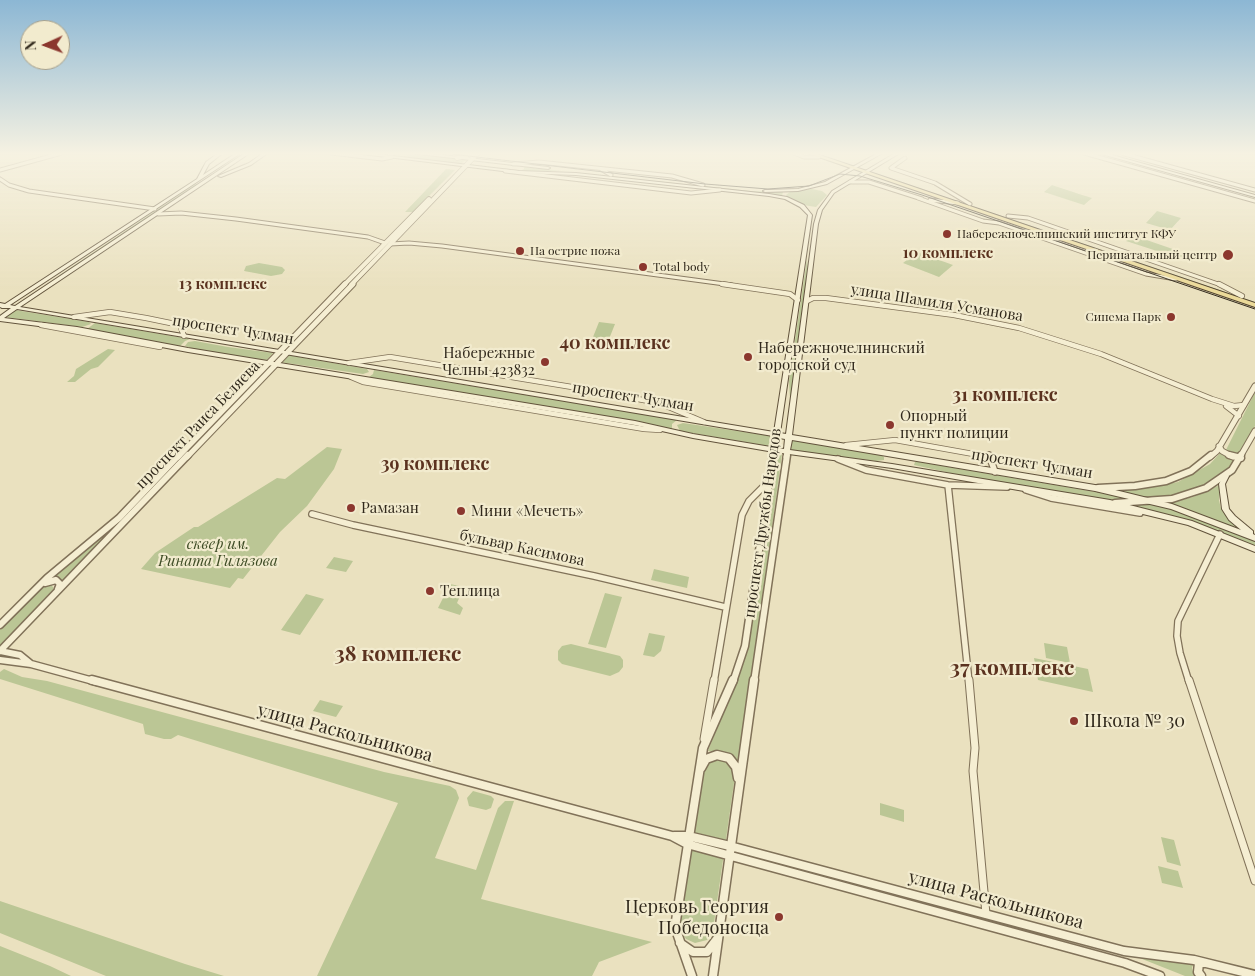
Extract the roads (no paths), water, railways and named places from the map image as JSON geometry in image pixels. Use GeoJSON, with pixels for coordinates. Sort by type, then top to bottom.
{"type":"FeatureCollection","features":[{"type":"Feature","properties":{"kind":"main road"},"geometry":{"type":"LineString","coordinates":[[0,318],[71,271],[173,199]]}},
{"type":"Feature","properties":{"kind":"main road"},"geometry":{"type":"LineString","coordinates":[[0,310],[3,306],[179,199]]}},
{"type":"Feature","properties":{"kind":"main road"},"geometry":{"type":"LineString","coordinates":[[787,199],[802,206],[816,207]]}},
{"type":"Feature","properties":{"kind":"main road","name":"проспект Дружбы Народов"},"geometry":{"type":"LineString","coordinates":[[787,452],[807,301],[816,224],[816,207],[826,199]]}},
{"type":"Feature","properties":{"kind":"main road"},"geometry":{"type":"LineString","coordinates":[[943,199],[1255,305]]}},
{"type":"Feature","properties":{"kind":"main road"},"geometry":{"type":"LineString","coordinates":[[953,199],[1255,300]]}},
{"type":"Feature","properties":{"kind":"main road","name":"проспект Дружбы Народов"},"geometry":{"type":"LineString","coordinates":[[774,450],[784,396],[810,215],[802,206]]}},
{"type":"Feature","properties":{"kind":"main road"},"geometry":{"type":"LineString","coordinates":[[804,259],[808,259],[810,274]]}},
{"type":"Feature","properties":{"kind":"main road"},"geometry":{"type":"LineString","coordinates":[[62,270],[57,276],[62,276],[71,271]]}},
{"type":"Feature","properties":{"kind":"main road","name":"проспект Чулман"},"geometry":{"type":"LineString","coordinates":[[3,306],[1095,488],[1155,502],[1255,537]]}},
{"type":"Feature","properties":{"kind":"main road","name":"проспект Чулман"},"geometry":{"type":"LineString","coordinates":[[0,318],[77,329],[183,349],[358,376],[635,423],[774,450],[838,460],[880,464],[1110,503],[1148,512],[1220,534],[1255,549]]}},
{"type":"Feature","properties":{"kind":"main road"},"geometry":{"type":"LineString","coordinates":[[77,329],[89,327],[93,324],[93,321]]}},
{"type":"Feature","properties":{"kind":"main road"},"geometry":{"type":"LineString","coordinates":[[183,349],[185,343],[198,339]]}},
{"type":"Feature","properties":{"kind":"main road"},"geometry":{"type":"LineString","coordinates":[[358,376],[371,373],[369,368]]}},
{"type":"Feature","properties":{"kind":"main road"},"geometry":{"type":"LineString","coordinates":[[784,396],[788,400],[794,399]]}},
{"type":"Feature","properties":{"kind":"main road"},"geometry":{"type":"LineString","coordinates":[[679,433],[675,430],[674,425],[678,421],[685,420]]}},
{"type":"Feature","properties":{"kind":"main road"},"geometry":{"type":"LineString","coordinates":[[880,464],[887,460],[881,453]]}},
{"type":"Feature","properties":{"kind":"main road"},"geometry":{"type":"LineString","coordinates":[[916,459],[912,459],[910,464],[917,470]]}},
{"type":"Feature","properties":{"kind":"main road"},"geometry":{"type":"LineString","coordinates":[[1226,476],[1222,484],[1226,509],[1236,522],[1255,537]]}},
{"type":"Feature","properties":{"kind":"street"},"geometry":{"type":"LineString","coordinates":[[78,199],[157,211],[368,237],[391,237]]}},
{"type":"Feature","properties":{"kind":"street","name":"проспект Раиса Беляева"},"geometry":{"type":"LineString","coordinates":[[0,651],[253,388],[371,261],[385,243],[430,199]]}},
{"type":"Feature","properties":{"kind":"street","name":"проспект Раиса Беляева"},"geometry":{"type":"LineString","coordinates":[[0,625],[37,588],[119,518],[245,385],[371,261],[397,238],[433,199]]}},
{"type":"Feature","properties":{"kind":"street"},"geometry":{"type":"LineString","coordinates":[[920,199],[982,221],[999,223],[1146,274],[1180,280]]}},
{"type":"Feature","properties":{"kind":"street"},"geometry":{"type":"LineString","coordinates":[[922,199],[958,204]]}},
{"type":"Feature","properties":{"kind":"street"},"geometry":{"type":"LineString","coordinates":[[961,199],[970,204]]}},
{"type":"Feature","properties":{"kind":"street"},"geometry":{"type":"LineString","coordinates":[[168,207],[170,210],[181,213]]}},
{"type":"Feature","properties":{"kind":"street"},"geometry":{"type":"LineString","coordinates":[[1015,223],[1028,233]]}},
{"type":"Feature","properties":{"kind":"street"},"geometry":{"type":"LineString","coordinates":[[404,224],[410,224]]}},
{"type":"Feature","properties":{"kind":"street"},"geometry":{"type":"LineString","coordinates":[[368,237],[385,243]]}},
{"type":"Feature","properties":{"kind":"street"},"geometry":{"type":"LineString","coordinates":[[397,238],[409,243]]}},
{"type":"Feature","properties":{"kind":"street"},"geometry":{"type":"LineString","coordinates":[[390,244],[409,243],[773,291],[792,295],[798,300]]}},
{"type":"Feature","properties":{"kind":"street"},"geometry":{"type":"LineString","coordinates":[[773,291],[794,292],[800,289]]}},
{"type":"Feature","properties":{"kind":"street","name":"улица Шамиля Усманова"},"geometry":{"type":"LineString","coordinates":[[808,291],[826,298]]}},
{"type":"Feature","properties":{"kind":"street","name":"улица Шамиля Усманова"},"geometry":{"type":"LineString","coordinates":[[807,301],[813,298],[826,298],[948,314],[1030,331],[1101,354],[1212,399],[1234,406],[1244,406]]}},
{"type":"Feature","properties":{"kind":"street"},"geometry":{"type":"LineString","coordinates":[[73,318],[110,312],[180,325],[184,336]]}},
{"type":"Feature","properties":{"kind":"street"},"geometry":{"type":"LineString","coordinates":[[40,325],[183,349]]}},
{"type":"Feature","properties":{"kind":"street"},"geometry":{"type":"LineString","coordinates":[[346,363],[390,357],[575,387],[659,403],[709,424]]}},
{"type":"Feature","properties":{"kind":"street"},"geometry":{"type":"LineString","coordinates":[[341,374],[363,382],[644,429],[665,430]]}},
{"type":"Feature","properties":{"kind":"street"},"geometry":{"type":"LineString","coordinates":[[245,385],[251,384],[253,388]]}},
{"type":"Feature","properties":{"kind":"street"},"geometry":{"type":"LineString","coordinates":[[1095,488],[1135,486],[1166,481],[1181,476],[1204,462],[1219,446],[1239,416],[1255,386]]}},
{"type":"Feature","properties":{"kind":"street","name":"улица Шамиля Усманова"},"geometry":{"type":"LineString","coordinates":[[1212,399],[1230,408],[1239,416]]}},
{"type":"Feature","properties":{"kind":"street"},"geometry":{"type":"LineString","coordinates":[[1110,503],[1155,502],[1196,493],[1226,476],[1241,458],[1255,431]]}},
{"type":"Feature","properties":{"kind":"street"},"geometry":{"type":"LineString","coordinates":[[842,446],[896,440],[989,455],[995,472]]}},
{"type":"Feature","properties":{"kind":"street"},"geometry":{"type":"LineString","coordinates":[[1219,446],[1230,456],[1241,458]]}},
{"type":"Feature","properties":{"kind":"street","name":"проспект Дружбы Народов"},"geometry":{"type":"LineString","coordinates":[[680,943],[675,927],[698,772],[703,748],[738,670],[745,646],[774,450]]}},
{"type":"Feature","properties":{"kind":"street","name":"проспект Дружбы Народов"},"geometry":{"type":"LineString","coordinates":[[714,976],[738,782],[787,452]]}},
{"type":"Feature","properties":{"kind":"street"},"geometry":{"type":"LineString","coordinates":[[838,460],[866,470],[948,484],[1014,488]]}},
{"type":"Feature","properties":{"kind":"street"},"geometry":{"type":"LineString","coordinates":[[703,748],[725,607],[742,515],[749,501],[770,481]]}},
{"type":"Feature","properties":{"kind":"street"},"geometry":{"type":"LineString","coordinates":[[948,484],[975,748],[973,771],[986,914]]}},
{"type":"Feature","properties":{"kind":"street"},"geometry":{"type":"LineString","coordinates":[[1026,489],[1035,494],[1051,498],[1144,514],[1148,512]]}},
{"type":"Feature","properties":{"kind":"street","name":"бульвар Касимова"},"geometry":{"type":"LineString","coordinates":[[312,514],[375,530],[594,576],[725,607]]}},
{"type":"Feature","properties":{"kind":"street"},"geometry":{"type":"LineString","coordinates":[[104,531],[104,536],[111,535]]}},
{"type":"Feature","properties":{"kind":"street"},"geometry":{"type":"LineString","coordinates":[[1220,534],[1178,621],[1177,636],[1181,655],[1255,881]]}},
{"type":"Feature","properties":{"kind":"street"},"geometry":{"type":"LineString","coordinates":[[37,588],[47,581],[56,580],[60,584],[56,593]]}},
{"type":"Feature","properties":{"kind":"street","name":"улица Раскольникова"},"geometry":{"type":"LineString","coordinates":[[0,651],[20,655],[31,664]]}},
{"type":"Feature","properties":{"kind":"street","name":"улица Раскольникова"},"geometry":{"type":"LineString","coordinates":[[0,660],[31,664],[651,831],[688,840],[730,846],[1124,950],[1206,962],[1255,975]]}},
{"type":"Feature","properties":{"kind":"street"},"geometry":{"type":"LineString","coordinates":[[698,772],[706,759],[717,756],[729,758],[736,767],[738,782]]}},
{"type":"Feature","properties":{"kind":"street","name":"улица Раскольникова"},"geometry":{"type":"LineString","coordinates":[[688,840],[729,856],[1117,960],[1160,976]]}},
{"type":"Feature","properties":{"kind":"street"},"geometry":{"type":"LineString","coordinates":[[680,943],[693,952],[707,952],[718,937]]}},
{"type":"Feature","properties":{"kind":"street"},"geometry":{"type":"LineString","coordinates":[[680,943],[692,976]]}},
{"type":"Feature","properties":{"kind":"street"},"geometry":{"type":"LineString","coordinates":[[1201,976],[1198,972],[1199,963],[1206,962]]}},
{"type":"Feature","properties":{"kind":"tram line"},"geometry":{"type":"LineString","coordinates":[[932,199],[1255,309]]}},
{"type":"Feature","properties":{"kind":"place","name":"Набережночелнинский институт КФУ"},"geometry":{"type":"Point","coordinates":[947,234]}},
{"type":"Feature","properties":{"kind":"place","name":"На острие ножа"},"geometry":{"type":"Point","coordinates":[520,251]}},
{"type":"Feature","properties":{"kind":"place","name":"Перинатальный центр"},"geometry":{"type":"Point","coordinates":[1228,255]}},
{"type":"Feature","properties":{"kind":"place","name":"Total body"},"geometry":{"type":"Point","coordinates":[643,267]}},
{"type":"Feature","properties":{"kind":"place","name":"Синема Парк"},"geometry":{"type":"Point","coordinates":[1171,317]}},
{"type":"Feature","properties":{"kind":"place","name":"Набережночелнинский городской суд"},"geometry":{"type":"Point","coordinates":[748,357]}},
{"type":"Feature","properties":{"kind":"place","name":"Набережные Челны 423832"},"geometry":{"type":"Point","coordinates":[545,362]}},
{"type":"Feature","properties":{"kind":"place","name":"Опорный пункт полиции"},"geometry":{"type":"Point","coordinates":[890,425]}},
{"type":"Feature","properties":{"kind":"place","name":"Рамазан"},"geometry":{"type":"Point","coordinates":[351,508]}},
{"type":"Feature","properties":{"kind":"place","name":"Мини «Мечеть»"},"geometry":{"type":"Point","coordinates":[461,511]}},
{"type":"Feature","properties":{"kind":"place","name":"Теплица"},"geometry":{"type":"Point","coordinates":[430,591]}},
{"type":"Feature","properties":{"kind":"place","name":"Школа № 30"},"geometry":{"type":"Point","coordinates":[1074,721]}},
{"type":"Feature","properties":{"kind":"place","name":"Церковь Георгия Победоносца"},"geometry":{"type":"Point","coordinates":[779,917]}},
{"type":"Feature","properties":{"kind":"district","name":"10 комплекс"},"geometry":{"type":"Point","coordinates":[948,253]}},
{"type":"Feature","properties":{"kind":"district","name":"13 комплекс"},"geometry":{"type":"Point","coordinates":[223,284]}},
{"type":"Feature","properties":{"kind":"district","name":"40 комплекс"},"geometry":{"type":"Point","coordinates":[615,343]}},
{"type":"Feature","properties":{"kind":"district","name":"31 комплекс"},"geometry":{"type":"Point","coordinates":[1005,395]}},
{"type":"Feature","properties":{"kind":"district","name":"39 комплекс"},"geometry":{"type":"Point","coordinates":[435,464]}},
{"type":"Feature","properties":{"kind":"district","name":"38 комплекс"},"geometry":{"type":"Point","coordinates":[398,654]}},
{"type":"Feature","properties":{"kind":"district","name":"37 комплекс"},"geometry":{"type":"Point","coordinates":[1012,668]}},
{"type":"Feature","properties":{"kind":"park label","name":"сквер им. Рината Гилязова"},"geometry":{"type":"Point","coordinates":[218,552]}}]}
